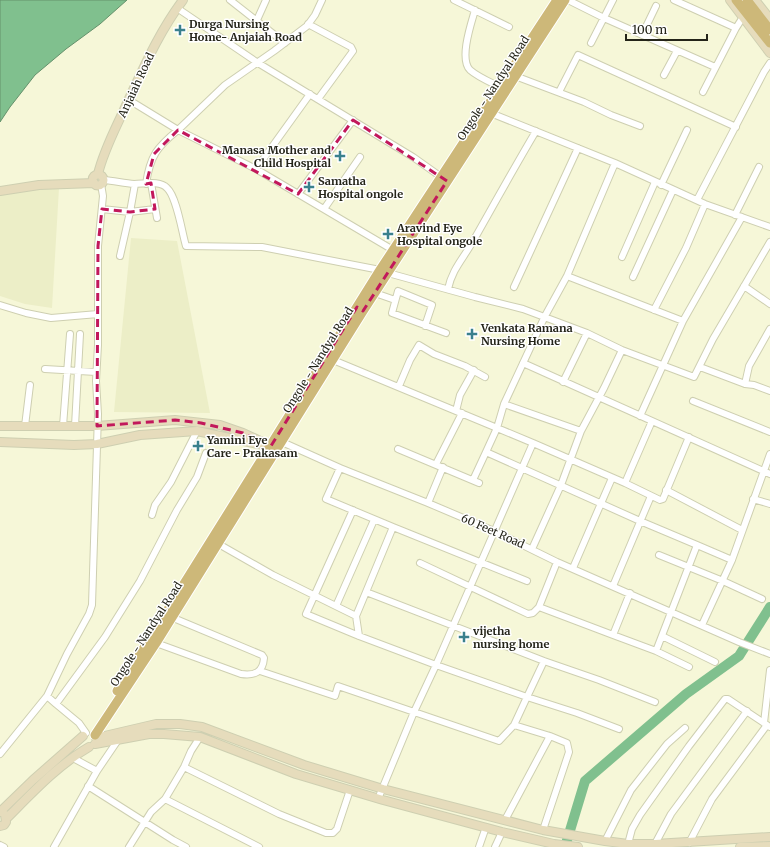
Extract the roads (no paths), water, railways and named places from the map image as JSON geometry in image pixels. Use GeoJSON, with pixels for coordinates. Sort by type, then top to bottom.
{"type":"FeatureCollection","features":[{"type":"Feature","properties":{"kind":"main road","name":"Anjaiah Road"},"geometry":{"type":"LineString","coordinates":[[98,180],[110,142],[153,46],[183,0]]}},
{"type":"Feature","properties":{"kind":"main road","name":"Ongole - Nandyal Road"},"geometry":{"type":"LineString","coordinates":[[487,112],[500,87],[557,0]]}},
{"type":"Feature","properties":{"kind":"main road","name":"Ongole - Nandyal Road"},"geometry":{"type":"LineString","coordinates":[[91,738],[360,309],[487,112],[515,76],[564,0]]}},
{"type":"Feature","properties":{"kind":"main road"},"geometry":{"type":"LineString","coordinates":[[730,0],[770,53]]}},
{"type":"Feature","properties":{"kind":"main road"},"geometry":{"type":"LineString","coordinates":[[736,0],[770,43]]}},
{"type":"Feature","properties":{"kind":"main road"},"geometry":{"type":"LineString","coordinates":[[747,0],[770,30]]}},
{"type":"Feature","properties":{"kind":"main road"},"geometry":{"type":"LineString","coordinates":[[755,0],[770,19]]}},
{"type":"Feature","properties":{"kind":"main road","name":"Ongole - Nandyal Road"},"geometry":{"type":"LineString","coordinates":[[276,444],[333,360],[360,309],[375,293],[393,250],[444,179]]}},
{"type":"Feature","properties":{"kind":"main road"},"geometry":{"type":"LineString","coordinates":[[0,187],[30,180],[98,180]]}},
{"type":"Feature","properties":{"kind":"main road"},"geometry":{"type":"LineString","coordinates":[[0,191],[32,186],[98,180]]}},
{"type":"Feature","properties":{"kind":"main road"},"geometry":{"type":"LineString","coordinates":[[0,426],[97,426],[175,420],[220,425],[276,444]]}},
{"type":"Feature","properties":{"kind":"main road"},"geometry":{"type":"LineString","coordinates":[[0,442],[74,445],[97,444],[140,435],[198,431],[235,440],[276,444]]}},
{"type":"Feature","properties":{"kind":"main road","name":"Ongole - Nandyal Road"},"geometry":{"type":"LineString","coordinates":[[91,738],[156,643],[215,542]]}},
{"type":"Feature","properties":{"kind":"main road"},"geometry":{"type":"LineString","coordinates":[[7,818],[6,815],[0,812],[33,780],[91,738],[156,724],[180,724],[202,727],[304,765],[383,789],[543,830],[609,843],[689,843],[770,837]]}},
{"type":"Feature","properties":{"kind":"main road"},"geometry":{"type":"LineString","coordinates":[[91,738],[118,740],[149,734],[200,737],[296,774],[350,790],[486,827],[538,844],[578,847]]}},
{"type":"Feature","properties":{"kind":"main road"},"geometry":{"type":"LineString","coordinates":[[0,826],[4,825],[7,818],[39,787],[73,758],[91,738]]}},
{"type":"Feature","properties":{"kind":"main road"},"geometry":{"type":"LineString","coordinates":[[740,847],[770,846]]}},
{"type":"Feature","properties":{"kind":"street"},"geometry":{"type":"LineString","coordinates":[[230,0],[285,43]]}},
{"type":"Feature","properties":{"kind":"street"},"geometry":{"type":"LineString","coordinates":[[257,20],[266,0]]}},
{"type":"Feature","properties":{"kind":"street"},"geometry":{"type":"LineString","coordinates":[[157,218],[149,183],[149,166],[154,154],[162,144],[225,84],[258,63],[308,24],[315,15],[322,0]]}},
{"type":"Feature","properties":{"kind":"street"},"geometry":{"type":"LineString","coordinates":[[454,0],[463,2],[475,10],[509,27]]}},
{"type":"Feature","properties":{"kind":"street"},"geometry":{"type":"LineString","coordinates":[[568,0],[604,18],[715,67]]}},
{"type":"Feature","properties":{"kind":"street"},"geometry":{"type":"LineString","coordinates":[[592,43],[613,0]]}},
{"type":"Feature","properties":{"kind":"street"},"geometry":{"type":"LineString","coordinates":[[674,0],[736,28]]}},
{"type":"Feature","properties":{"kind":"street"},"geometry":{"type":"LineString","coordinates":[[642,35],[656,6]]}},
{"type":"Feature","properties":{"kind":"street"},"geometry":{"type":"LineString","coordinates":[[177,8],[258,63],[413,157],[444,179]]}},
{"type":"Feature","properties":{"kind":"street"},"geometry":{"type":"LineString","coordinates":[[475,10],[466,47],[465,57],[467,64],[469,69],[474,73],[500,87]]}},
{"type":"Feature","properties":{"kind":"street"},"geometry":{"type":"LineString","coordinates":[[703,92],[743,17]]}},
{"type":"Feature","properties":{"kind":"street"},"geometry":{"type":"LineString","coordinates":[[308,24],[351,47],[354,51],[318,99]]}},
{"type":"Feature","properties":{"kind":"street"},"geometry":{"type":"LineString","coordinates":[[664,75],[677,51]]}},
{"type":"Feature","properties":{"kind":"street"},"geometry":{"type":"LineString","coordinates":[[559,92],[578,56],[736,127]]}},
{"type":"Feature","properties":{"kind":"street"},"geometry":{"type":"LineString","coordinates":[[697,200],[770,63]]}},
{"type":"Feature","properties":{"kind":"street"},"geometry":{"type":"LineString","coordinates":[[515,76],[559,92],[640,126]]}},
{"type":"Feature","properties":{"kind":"street"},"geometry":{"type":"LineString","coordinates":[[256,170],[310,94]]}},
{"type":"Feature","properties":{"kind":"street"},"geometry":{"type":"LineString","coordinates":[[129,100],[178,130],[256,170],[393,250]]}},
{"type":"Feature","properties":{"kind":"street"},"geometry":{"type":"LineString","coordinates":[[487,112],[615,163],[658,184],[705,204],[770,227]]}},
{"type":"Feature","properties":{"kind":"street"},"geometry":{"type":"LineString","coordinates":[[298,194],[353,120]]}},
{"type":"Feature","properties":{"kind":"street"},"geometry":{"type":"LineString","coordinates":[[622,257],[658,184],[687,130]]}},
{"type":"Feature","properties":{"kind":"street"},"geometry":{"type":"LineString","coordinates":[[448,289],[450,279],[454,271],[471,245],[536,131]]}},
{"type":"Feature","properties":{"kind":"street"},"geometry":{"type":"LineString","coordinates":[[514,287],[578,148]]}},
{"type":"Feature","properties":{"kind":"street"},"geometry":{"type":"LineString","coordinates":[[324,209],[360,157]]}},
{"type":"Feature","properties":{"kind":"street"},"geometry":{"type":"LineString","coordinates":[[398,449],[439,465],[476,482],[486,452],[497,428],[504,404],[545,316],[567,276],[615,163]]}},
{"type":"Feature","properties":{"kind":"street"},"geometry":{"type":"LineString","coordinates":[[735,215],[759,167]]}},
{"type":"Feature","properties":{"kind":"street"},"geometry":{"type":"LineString","coordinates":[[0,754],[47,696],[67,654],[89,614],[92,605],[97,444],[96,372],[98,246],[103,196],[98,180],[135,184],[149,183],[167,187],[171,192],[175,204],[186,246],[262,248],[384,272],[524,309],[545,316],[587,333],[622,350],[694,377],[713,339],[770,242]]}},
{"type":"Feature","properties":{"kind":"street"},"geometry":{"type":"LineString","coordinates":[[120,256],[135,184]]}},
{"type":"Feature","properties":{"kind":"street"},"geometry":{"type":"LineString","coordinates":[[633,277],[673,190]]}},
{"type":"Feature","properties":{"kind":"street"},"geometry":{"type":"LineString","coordinates":[[654,310],[686,248],[705,204]]}},
{"type":"Feature","properties":{"kind":"street"},"geometry":{"type":"LineString","coordinates":[[102,209],[130,212],[155,210]]}},
{"type":"Feature","properties":{"kind":"street"},"geometry":{"type":"LineString","coordinates":[[640,416],[683,321],[742,217]]}},
{"type":"Feature","properties":{"kind":"street"},"geometry":{"type":"LineString","coordinates":[[567,276],[683,321]]}},
{"type":"Feature","properties":{"kind":"street"},"geometry":{"type":"LineString","coordinates":[[744,286],[770,304]]}},
{"type":"Feature","properties":{"kind":"street"},"geometry":{"type":"LineString","coordinates":[[425,326],[432,304],[398,291],[392,313],[425,326],[446,333]]}},
{"type":"Feature","properties":{"kind":"street"},"geometry":{"type":"LineString","coordinates":[[375,293],[395,300]]}},
{"type":"Feature","properties":{"kind":"street"},"geometry":{"type":"LineString","coordinates":[[0,305],[26,313],[51,318],[98,314]]}},
{"type":"Feature","properties":{"kind":"street"},"geometry":{"type":"LineString","coordinates":[[745,384],[749,366],[770,329]]}},
{"type":"Feature","properties":{"kind":"street"},"geometry":{"type":"LineString","coordinates":[[563,382],[587,333]]}},
{"type":"Feature","properties":{"kind":"street"},"geometry":{"type":"LineString","coordinates":[[63,426],[70,334]]}},
{"type":"Feature","properties":{"kind":"street"},"geometry":{"type":"LineString","coordinates":[[75,426],[80,334]]}},
{"type":"Feature","properties":{"kind":"street"},"geometry":{"type":"LineString","coordinates":[[399,386],[410,360],[419,345],[434,354],[474,370],[485,377]]}},
{"type":"Feature","properties":{"kind":"street"},"geometry":{"type":"LineString","coordinates":[[532,549],[561,485],[581,431],[622,350]]}},
{"type":"Feature","properties":{"kind":"street"},"geometry":{"type":"LineString","coordinates":[[333,360],[399,386],[533,443],[660,500],[662,499],[689,437]]}},
{"type":"Feature","properties":{"kind":"street"},"geometry":{"type":"LineString","coordinates":[[523,363],[767,473]]}},
{"type":"Feature","properties":{"kind":"street"},"geometry":{"type":"LineString","coordinates":[[700,367],[745,384],[754,385],[770,391]]}},
{"type":"Feature","properties":{"kind":"street"},"geometry":{"type":"LineString","coordinates":[[45,369],[96,372]]}},
{"type":"Feature","properties":{"kind":"street"},"geometry":{"type":"LineString","coordinates":[[428,503],[439,465],[459,412],[460,395],[474,370]]}},
{"type":"Feature","properties":{"kind":"street"},"geometry":{"type":"LineString","coordinates":[[25,426],[30,385]]}},
{"type":"Feature","properties":{"kind":"street"},"geometry":{"type":"LineString","coordinates":[[693,401],[770,432]]}},
{"type":"Feature","properties":{"kind":"street"},"geometry":{"type":"LineString","coordinates":[[504,404],[581,431]]}},
{"type":"Feature","properties":{"kind":"street"},"geometry":{"type":"LineString","coordinates":[[625,483],[652,421]]}},
{"type":"Feature","properties":{"kind":"street"},"geometry":{"type":"LineString","coordinates":[[152,515],[155,504],[171,482],[198,431]]}},
{"type":"Feature","properties":{"kind":"street"},"geometry":{"type":"LineString","coordinates":[[378,798],[414,712],[454,625],[533,443]]}},
{"type":"Feature","properties":{"kind":"street","name":"60 Feet Road"},"geometry":{"type":"LineString","coordinates":[[276,444],[428,503],[494,531],[558,562],[758,651],[770,654]]}},
{"type":"Feature","properties":{"kind":"street"},"geometry":{"type":"LineString","coordinates":[[486,452],[640,521],[732,560]]}},
{"type":"Feature","properties":{"kind":"street"},"geometry":{"type":"LineString","coordinates":[[56,704],[105,637],[140,581],[177,510],[197,477],[206,454]]}},
{"type":"Feature","properties":{"kind":"street"},"geometry":{"type":"LineString","coordinates":[[702,626],[732,560],[753,499],[767,473],[770,454]]}},
{"type":"Feature","properties":{"kind":"street"},"geometry":{"type":"LineString","coordinates":[[340,468],[326,499],[374,520],[527,581]]}},
{"type":"Feature","properties":{"kind":"street"},"geometry":{"type":"LineString","coordinates":[[573,568],[612,478]]}},
{"type":"Feature","properties":{"kind":"street"},"geometry":{"type":"LineString","coordinates":[[666,490],[742,530]]}},
{"type":"Feature","properties":{"kind":"street"},"geometry":{"type":"LineString","coordinates":[[613,586],[651,496]]}},
{"type":"Feature","properties":{"kind":"street"},"geometry":{"type":"LineString","coordinates":[[753,499],[770,504]]}},
{"type":"Feature","properties":{"kind":"street"},"geometry":{"type":"LineString","coordinates":[[353,510],[306,614],[436,665],[577,713],[619,729]]}},
{"type":"Feature","properties":{"kind":"street"},"geometry":{"type":"LineString","coordinates":[[336,606],[374,520]]}},
{"type":"Feature","properties":{"kind":"street"},"geometry":{"type":"LineString","coordinates":[[359,636],[356,616],[393,527]]}},
{"type":"Feature","properties":{"kind":"street"},"geometry":{"type":"LineString","coordinates":[[215,542],[313,596],[356,616]]}},
{"type":"Feature","properties":{"kind":"street"},"geometry":{"type":"LineString","coordinates":[[656,652],[697,545]]}},
{"type":"Feature","properties":{"kind":"street"},"geometry":{"type":"LineString","coordinates":[[658,555],[723,581],[762,599]]}},
{"type":"Feature","properties":{"kind":"street"},"geometry":{"type":"LineString","coordinates":[[420,563],[470,588],[528,614],[533,613],[539,607],[558,562]]}},
{"type":"Feature","properties":{"kind":"street"},"geometry":{"type":"LineString","coordinates":[[366,592],[655,702]]}},
{"type":"Feature","properties":{"kind":"street"},"geometry":{"type":"LineString","coordinates":[[613,636],[630,594]]}},
{"type":"Feature","properties":{"kind":"street"},"geometry":{"type":"LineString","coordinates":[[539,607],[656,652],[689,667]]}},
{"type":"Feature","properties":{"kind":"street"},"geometry":{"type":"LineString","coordinates":[[156,643],[242,674],[254,674],[260,671],[264,661],[262,655],[171,617]]}},
{"type":"Feature","properties":{"kind":"street"},"geometry":{"type":"LineString","coordinates":[[662,636],[715,662]]}},
{"type":"Feature","properties":{"kind":"street"},"geometry":{"type":"LineString","coordinates":[[260,671],[335,696],[338,686],[499,741],[514,725],[544,661]]}},
{"type":"Feature","properties":{"kind":"street"},"geometry":{"type":"LineString","coordinates":[[689,843],[712,799],[767,725],[770,670]]}},
{"type":"Feature","properties":{"kind":"street"},"geometry":{"type":"LineString","coordinates":[[47,696],[79,723],[91,738]]}},
{"type":"Feature","properties":{"kind":"street"},"geometry":{"type":"LineString","coordinates":[[628,844],[632,829],[640,815],[689,746],[725,699],[728,699],[767,725]]}},
{"type":"Feature","properties":{"kind":"street"},"geometry":{"type":"LineString","coordinates":[[655,844],[671,814],[747,711]]}},
{"type":"Feature","properties":{"kind":"street"},"geometry":{"type":"LineString","coordinates":[[514,725],[567,743],[569,752],[543,830]]}},
{"type":"Feature","properties":{"kind":"street"},"geometry":{"type":"LineString","coordinates":[[609,843],[631,790],[667,744],[685,728]]}},
{"type":"Feature","properties":{"kind":"street"},"geometry":{"type":"LineString","coordinates":[[506,820],[550,736]]}},
{"type":"Feature","properties":{"kind":"street"},"geometry":{"type":"LineString","coordinates":[[129,847],[151,812],[165,799],[200,737]]}},
{"type":"Feature","properties":{"kind":"street"},"geometry":{"type":"LineString","coordinates":[[54,847],[97,770],[118,740]]}},
{"type":"Feature","properties":{"kind":"street"},"geometry":{"type":"LineString","coordinates":[[73,758],[97,770]]}},
{"type":"Feature","properties":{"kind":"street"},"geometry":{"type":"LineString","coordinates":[[184,767],[279,814],[326,833],[337,830],[350,790]]}},
{"type":"Feature","properties":{"kind":"street"},"geometry":{"type":"LineString","coordinates":[[88,786],[172,840],[186,847]]}},
{"type":"Feature","properties":{"kind":"street"},"geometry":{"type":"LineString","coordinates":[[165,799],[259,847]]}},
{"type":"Feature","properties":{"kind":"street"},"geometry":{"type":"LineString","coordinates":[[479,847],[486,827]]}},
{"type":"Feature","properties":{"kind":"street"},"geometry":{"type":"LineString","coordinates":[[495,847],[502,832]]}},
{"type":"Feature","properties":{"kind":"street"},"geometry":{"type":"LineString","coordinates":[[0,845],[4,847]]}},
{"type":"Feature","properties":{"kind":"waterway"},"geometry":{"type":"LineString","coordinates":[[565,847],[585,781],[686,694],[739,656],[770,607]]}},
{"type":"Feature","properties":{"kind":"place","name":"Durga Nursing Home- Anjaiah Road"},"geometry":{"type":"Point","coordinates":[180,30]}},
{"type":"Feature","properties":{"kind":"place","name":"Manasa Mother and Child Hospital"},"geometry":{"type":"Point","coordinates":[340,156]}},
{"type":"Feature","properties":{"kind":"place","name":"Samatha Hospital ongole"},"geometry":{"type":"Point","coordinates":[309,187]}},
{"type":"Feature","properties":{"kind":"place","name":"Aravind Eye Hospital ongole"},"geometry":{"type":"Point","coordinates":[388,234]}},
{"type":"Feature","properties":{"kind":"place","name":"Venkata Ramana Nursing Home"},"geometry":{"type":"Point","coordinates":[472,334]}},
{"type":"Feature","properties":{"kind":"place","name":"Yamini Eye Care - Prakasam"},"geometry":{"type":"Point","coordinates":[198,446]}},
{"type":"Feature","properties":{"kind":"place","name":"vijetha nursing home"},"geometry":{"type":"Point","coordinates":[464,637]}}]}
